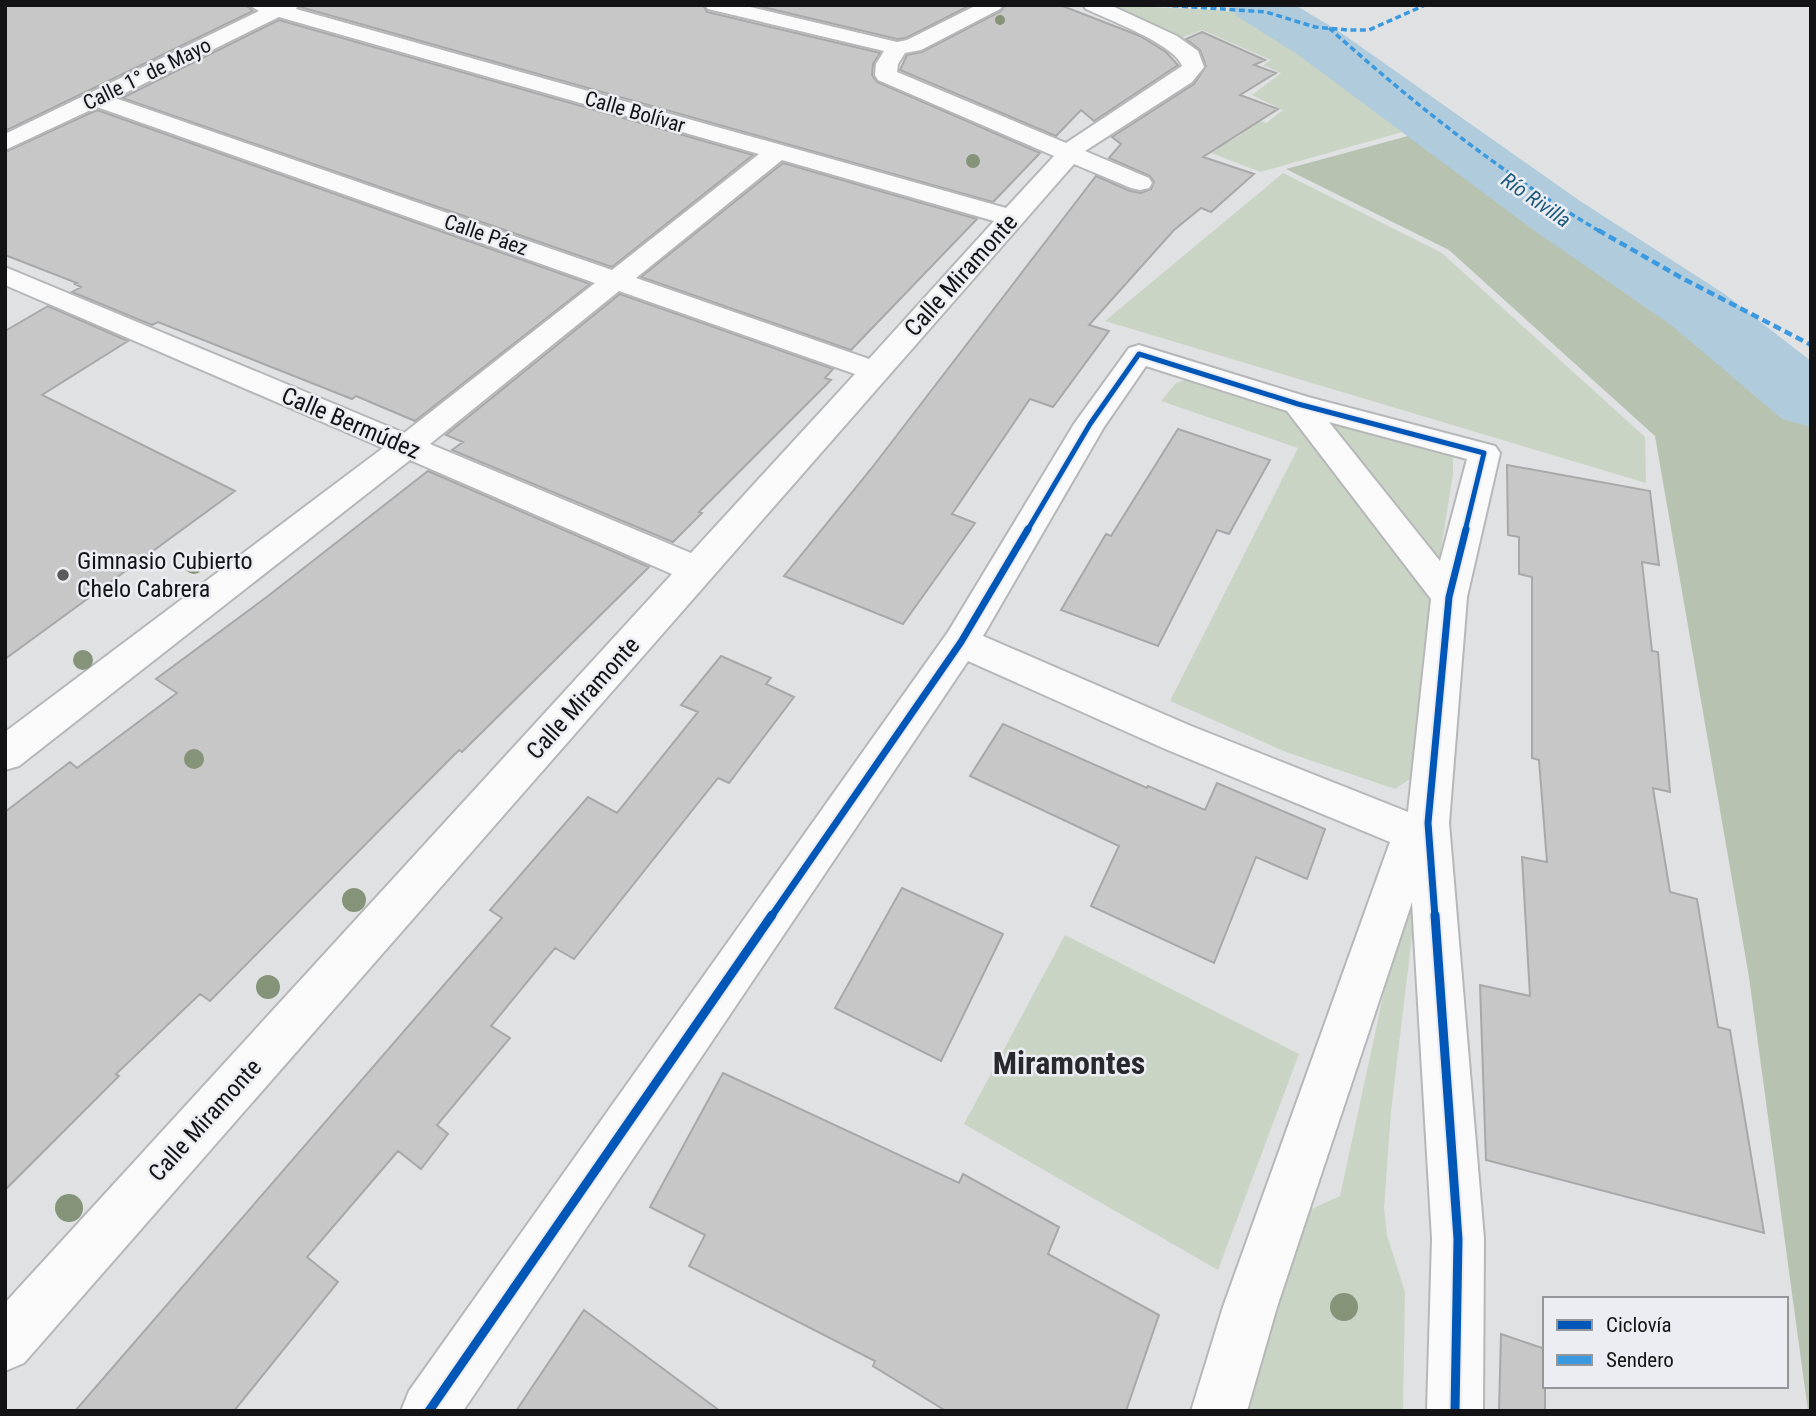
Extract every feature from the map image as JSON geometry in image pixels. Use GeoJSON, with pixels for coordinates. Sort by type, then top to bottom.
{"type":"FeatureCollection","features":[{"type":"Feature","properties":{"kind":"street"},"geometry":{"type":"LineString","coordinates":[[715,5],[897,48],[912,45],[993,5]]}},
{"type":"Feature","properties":{"kind":"street","name":"Calle Miramonte"},"geometry":{"type":"LineString","coordinates":[[5,1344],[1078,144],[1184,77],[1193,67],[1190,56],[1170,41],[1093,5]]}},
{"type":"Feature","properties":{"kind":"street","name":"Calle 1° de Mayo"},"geometry":{"type":"LineString","coordinates":[[5,143],[275,7]]}},
{"type":"Feature","properties":{"kind":"street","name":"Calle Bolívar"},"geometry":{"type":"LineString","coordinates":[[275,7],[1012,218]]}},
{"type":"Feature","properties":{"kind":"street"},"geometry":{"type":"LineString","coordinates":[[897,48],[887,64],[886,75],[1140,183]]}},
{"type":"Feature","properties":{"kind":"street","name":"Calle Páez"},"geometry":{"type":"LineString","coordinates":[[96,99],[876,371]]}},
{"type":"Feature","properties":{"kind":"street"},"geometry":{"type":"LineString","coordinates":[[5,754],[406,447],[777,152]]}},
{"type":"Feature","properties":{"kind":"street","name":"Calle Bermúdez"},"geometry":{"type":"LineString","coordinates":[[5,275],[697,570]]}},
{"type":"Feature","properties":{"kind":"street"},"geometry":{"type":"LineString","coordinates":[[429,1411],[961,642],[1090,424],[1139,354],[1298,404],[1484,453],[1449,597],[1421,828],[1458,1239],[1455,1411]]}},
{"type":"Feature","properties":{"kind":"street"},"geometry":{"type":"LineString","coordinates":[[1298,404],[1449,597]]}},
{"type":"Feature","properties":{"kind":"street"},"geometry":{"type":"LineString","coordinates":[[961,642],[1177,737],[1421,828]]}},
{"type":"Feature","properties":{"kind":"street"},"geometry":{"type":"LineString","coordinates":[[1219,1411],[1250,1307],[1421,828]]}},
{"type":"Feature","properties":{"kind":"green space"},"geometry":{"type":"Polygon","coordinates":[[[1106,5],[1266,15],[1424,126],[1260,172],[1209,152],[1241,135],[1219,126],[1238,112],[1266,123],[1283,110],[1252,95],[1281,73],[1263,65],[1271,60],[1202,30],[1178,39],[1106,5]]]}},
{"type":"Feature","properties":{"kind":"green space"},"geometry":{"type":"Polygon","coordinates":[[[1434,129],[1580,245],[1603,254],[1620,270],[1725,341],[1811,411],[1811,1411],[1808,1411],[1749,977],[1655,436],[1449,250],[1286,169],[1434,129]]]}},
{"type":"Feature","properties":{"kind":"green space"},"geometry":{"type":"Polygon","coordinates":[[[1283,173],[1442,253],[1645,437],[1646,483],[1105,321],[1283,173]]]}},
{"type":"Feature","properties":{"kind":"green space"},"geometry":{"type":"Polygon","coordinates":[[[1190,378],[1295,414],[1435,594],[1413,777],[1395,789],[1286,752],[1170,701],[1298,448],[1161,401],[1176,383],[1190,378]]]}},
{"type":"Feature","properties":{"kind":"green space"},"geometry":{"type":"Polygon","coordinates":[[[1319,421],[1416,443],[1453,455],[1453,474],[1438,568],[1319,421]]]}},
{"type":"Feature","properties":{"kind":"green space"},"geometry":{"type":"Polygon","coordinates":[[[1422,853],[1391,1111],[1384,1208],[1387,1235],[1405,1292],[1403,1411],[1248,1411],[1296,1234],[1305,1212],[1340,1196],[1412,862],[1422,853]]]}},
{"type":"Feature","properties":{"kind":"green space"},"geometry":{"type":"Polygon","coordinates":[[[1065,935],[1299,1054],[1218,1270],[964,1124],[1065,935]]]}},
{"type":"Feature","properties":{"kind":"building"},"geometry":{"type":"Polygon","coordinates":[[[5,5],[246,5],[253,11],[5,131],[5,5]]]}},
{"type":"Feature","properties":{"kind":"building"},"geometry":{"type":"Polygon","coordinates":[[[300,5],[703,5],[707,12],[880,53],[873,64],[872,75],[877,82],[1040,153],[993,202],[300,5]]]}},
{"type":"Feature","properties":{"kind":"building"},"geometry":{"type":"Polygon","coordinates":[[[754,5],[971,5],[906,38],[897,39],[754,5]]]}},
{"type":"Feature","properties":{"kind":"building"},"geometry":{"type":"Polygon","coordinates":[[[1005,5],[1060,5],[1140,36],[1166,52],[1178,65],[1094,121],[1081,110],[1056,136],[900,70],[907,55],[922,52],[1001,11],[1005,5]]]}},
{"type":"Feature","properties":{"kind":"building"},"geometry":{"type":"Polygon","coordinates":[[[279,20],[753,155],[612,267],[122,98],[279,20]]]}},
{"type":"Feature","properties":{"kind":"building"},"geometry":{"type":"Polygon","coordinates":[[[1202,32],[1265,60],[1254,65],[1276,73],[1240,95],[1278,109],[1203,157],[1254,174],[1211,212],[1201,208],[1174,230],[1089,325],[1109,331],[1053,407],[1030,399],[952,514],[975,523],[903,624],[784,576],[871,469],[1096,176],[1130,191],[1141,193],[1151,189],[1154,182],[1150,176],[1109,158],[1121,144],[1112,137],[1194,84],[1206,66],[1200,50],[1186,39],[1202,32]]]}},
{"type":"Feature","properties":{"kind":"building"},"geometry":{"type":"Polygon","coordinates":[[[97,110],[590,284],[415,421],[356,396],[352,399],[158,322],[152,325],[72,292],[81,287],[75,284],[77,283],[5,255],[5,152],[97,110]]]}},
{"type":"Feature","properties":{"kind":"building"},"geometry":{"type":"Polygon","coordinates":[[[783,163],[977,219],[851,350],[641,277],[783,163]]]}},
{"type":"Feature","properties":{"kind":"building"},"geometry":{"type":"Polygon","coordinates":[[[620,294],[833,369],[825,378],[831,380],[699,512],[702,513],[673,542],[452,450],[463,442],[446,435],[620,294]]]}},
{"type":"Feature","properties":{"kind":"building","name":"Gimnasio Cubierto Chelo Cabrera"},"geometry":{"type":"Polygon","coordinates":[[[48,306],[128,341],[42,395],[235,491],[5,659],[5,331],[48,306]]]}},
{"type":"Feature","properties":{"kind":"building"},"geometry":{"type":"Polygon","coordinates":[[[1178,429],[1270,460],[1229,534],[1217,530],[1158,646],[1061,610],[1106,534],[1111,536],[1178,429]]]}},
{"type":"Feature","properties":{"kind":"building"},"geometry":{"type":"Polygon","coordinates":[[[1507,465],[1650,491],[1659,565],[1642,562],[1652,651],[1658,652],[1670,792],[1653,788],[1670,892],[1697,899],[1718,1027],[1730,1030],[1764,1233],[1486,1160],[1480,985],[1530,996],[1522,857],[1547,862],[1539,760],[1532,758],[1532,577],[1519,574],[1519,537],[1508,535],[1507,465]]]}},
{"type":"Feature","properties":{"kind":"building"},"geometry":{"type":"Polygon","coordinates":[[[428,471],[649,567],[462,752],[459,750],[210,1001],[200,994],[116,1074],[119,1076],[5,1190],[5,812],[70,762],[77,768],[177,693],[156,679],[268,596],[428,471]]]}},
{"type":"Feature","properties":{"kind":"building"},"geometry":{"type":"Polygon","coordinates":[[[721,656],[771,678],[766,684],[794,697],[729,783],[718,778],[574,959],[555,948],[491,1026],[510,1038],[437,1125],[448,1134],[421,1169],[398,1151],[307,1257],[338,1282],[234,1411],[75,1411],[502,918],[490,910],[588,797],[617,813],[698,712],[681,705],[721,656]]]}},
{"type":"Feature","properties":{"kind":"building"},"geometry":{"type":"Polygon","coordinates":[[[1003,724],[1147,788],[1148,786],[1205,810],[1217,783],[1325,829],[1307,879],[1256,857],[1214,963],[1091,906],[1119,846],[970,776],[1003,724]]]}},
{"type":"Feature","properties":{"kind":"building"},"geometry":{"type":"Polygon","coordinates":[[[902,888],[1003,934],[941,1061],[835,1008],[902,888]]]}},
{"type":"Feature","properties":{"kind":"building"},"geometry":{"type":"Polygon","coordinates":[[[723,1073],[959,1183],[963,1174],[1059,1227],[1048,1254],[1159,1315],[1126,1411],[946,1411],[873,1366],[875,1361],[689,1266],[705,1235],[650,1207],[723,1073]]]}},
{"type":"Feature","properties":{"kind":"building"},"geometry":{"type":"Polygon","coordinates":[[[584,1310],[720,1411],[516,1411],[584,1310]]]}},
{"type":"Feature","properties":{"kind":"building"},"geometry":{"type":"Polygon","coordinates":[[[1501,1334],[1543,1348],[1545,1411],[1499,1411],[1501,1334]]]}},
{"type":"Feature","properties":{"kind":"waterway","name":"Río Rivilla"},"geometry":{"type":"LineString","coordinates":[[1256,5],[1317,42],[1556,215],[1697,309],[1811,401]]}},
{"type":"Feature","properties":{"kind":"marked path"},"geometry":{"type":"LineString","coordinates":[[1163,5],[1266,12],[1315,27],[1348,30],[1369,30],[1425,5]]}},
{"type":"Feature","properties":{"kind":"marked path"},"geometry":{"type":"LineString","coordinates":[[1329,28],[1434,119],[1553,203],[1637,253],[1811,345]]}},
{"type":"Feature","properties":{"kind":"cycle path"},"geometry":{"type":"LineString","coordinates":[[429,1411],[961,642],[1090,424],[1139,354],[1298,404],[1484,453],[1449,597],[1428,823],[1458,1239],[1455,1411]]}},
{"type":"Feature","properties":{"kind":"place","name":"Gimnasio Cubierto Chelo Cabrera"},"geometry":{"type":"Point","coordinates":[63,575]}},
{"type":"Feature","properties":{"kind":"district","name":"Miramontes"},"geometry":{"type":"Point","coordinates":[1069,1063]}}]}
